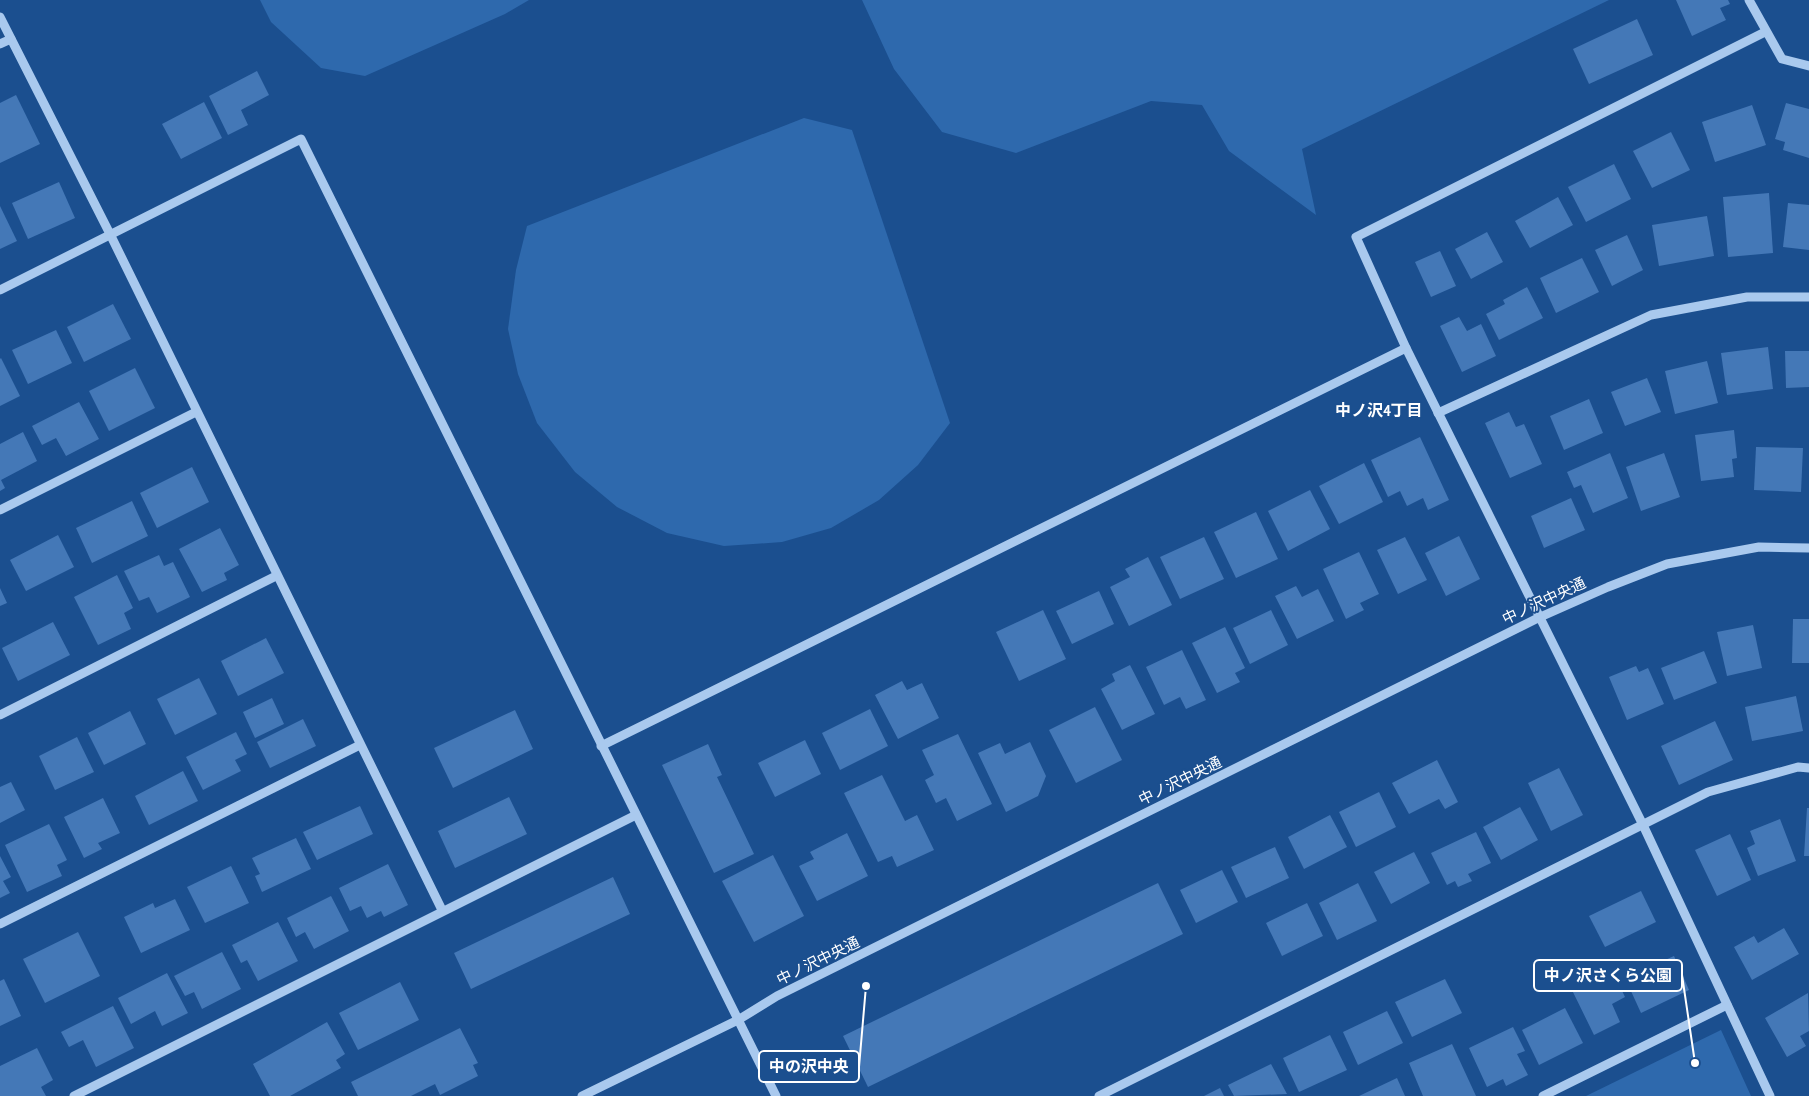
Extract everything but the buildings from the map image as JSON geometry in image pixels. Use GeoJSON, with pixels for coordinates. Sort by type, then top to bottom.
{"type":"FeatureCollection","features":[{"type":"Feature","properties":{"kind":"street"},"geometry":{"type":"LineString","coordinates":[[1749,0],[1765,32],[1782,59],[1809,66]]}},
{"type":"Feature","properties":{"kind":"street"},"geometry":{"type":"LineString","coordinates":[[0,17],[442,910]]}},
{"type":"Feature","properties":{"kind":"street"},"geometry":{"type":"LineString","coordinates":[[1765,32],[1356,237],[1406,348],[1538,618],[1643,825],[1770,1096]]}},
{"type":"Feature","properties":{"kind":"street"},"geometry":{"type":"LineString","coordinates":[[0,44],[11,39]]}},
{"type":"Feature","properties":{"kind":"street"},"geometry":{"type":"LineString","coordinates":[[0,290],[301,139],[776,1096]]}},
{"type":"Feature","properties":{"kind":"street"},"geometry":{"type":"LineString","coordinates":[[1438,412],[1651,314],[1747,297],[1809,297]]}},
{"type":"Feature","properties":{"kind":"street"},"geometry":{"type":"LineString","coordinates":[[601,746],[1406,348]]}},
{"type":"Feature","properties":{"kind":"street"},"geometry":{"type":"LineString","coordinates":[[0,510],[196,412]]}},
{"type":"Feature","properties":{"kind":"street","name":"中ノ沢中央通"},"geometry":{"type":"LineString","coordinates":[[582,1096],[738,1020],[795,988],[1538,618],[1608,586],[1667,564],[1759,547],[1809,548]]}},
{"type":"Feature","properties":{"kind":"street"},"geometry":{"type":"LineString","coordinates":[[0,715],[276,576]]}},
{"type":"Feature","properties":{"kind":"street"},"geometry":{"type":"LineString","coordinates":[[0,924],[360,745]]}},
{"type":"Feature","properties":{"kind":"street"},"geometry":{"type":"LineString","coordinates":[[1099,1096],[1708,792],[1798,767],[1809,768]]}},
{"type":"Feature","properties":{"kind":"street"},"geometry":{"type":"LineString","coordinates":[[74,1096],[442,910],[636,815]]}},
{"type":"Feature","properties":{"kind":"street"},"geometry":{"type":"LineString","coordinates":[[1543,1096],[1728,1005]]}},
{"type":"Feature","properties":{"kind":"shaded area"},"geometry":{"type":"Polygon","coordinates":[[[260,0],[529,0],[505,14],[365,76],[321,68],[271,22],[260,0]]]}},
{"type":"Feature","properties":{"kind":"shaded area"},"geometry":{"type":"Polygon","coordinates":[[[862,0],[1609,0],[1302,149],[1316,215],[1229,151],[1202,105],[1151,101],[1016,153],[942,132],[894,69],[862,0]]]}},
{"type":"Feature","properties":{"kind":"shaded area"},"geometry":{"type":"Polygon","coordinates":[[[804,118],[852,130],[950,423],[918,465],[879,500],[831,528],[782,542],[724,546],[667,533],[617,507],[575,472],[537,423],[518,374],[508,329],[516,270],[527,226],[804,118]]]}},
{"type":"Feature","properties":{"kind":"shaded area"},"geometry":{"type":"Polygon","coordinates":[[[1721,1030],[1751,1096],[1586,1096],[1721,1030]]]}},
{"type":"Feature","properties":{"kind":"place","name":"中の沢中央"},"geometry":{"type":"Point","coordinates":[866,986]}},
{"type":"Feature","properties":{"kind":"place","name":"中ノ沢さくら公園"},"geometry":{"type":"Point","coordinates":[1695,1063]}},
{"type":"Feature","properties":{"kind":"district","name":"中ノ沢4丁目"},"geometry":{"type":"Point","coordinates":[1379,410]}}]}
